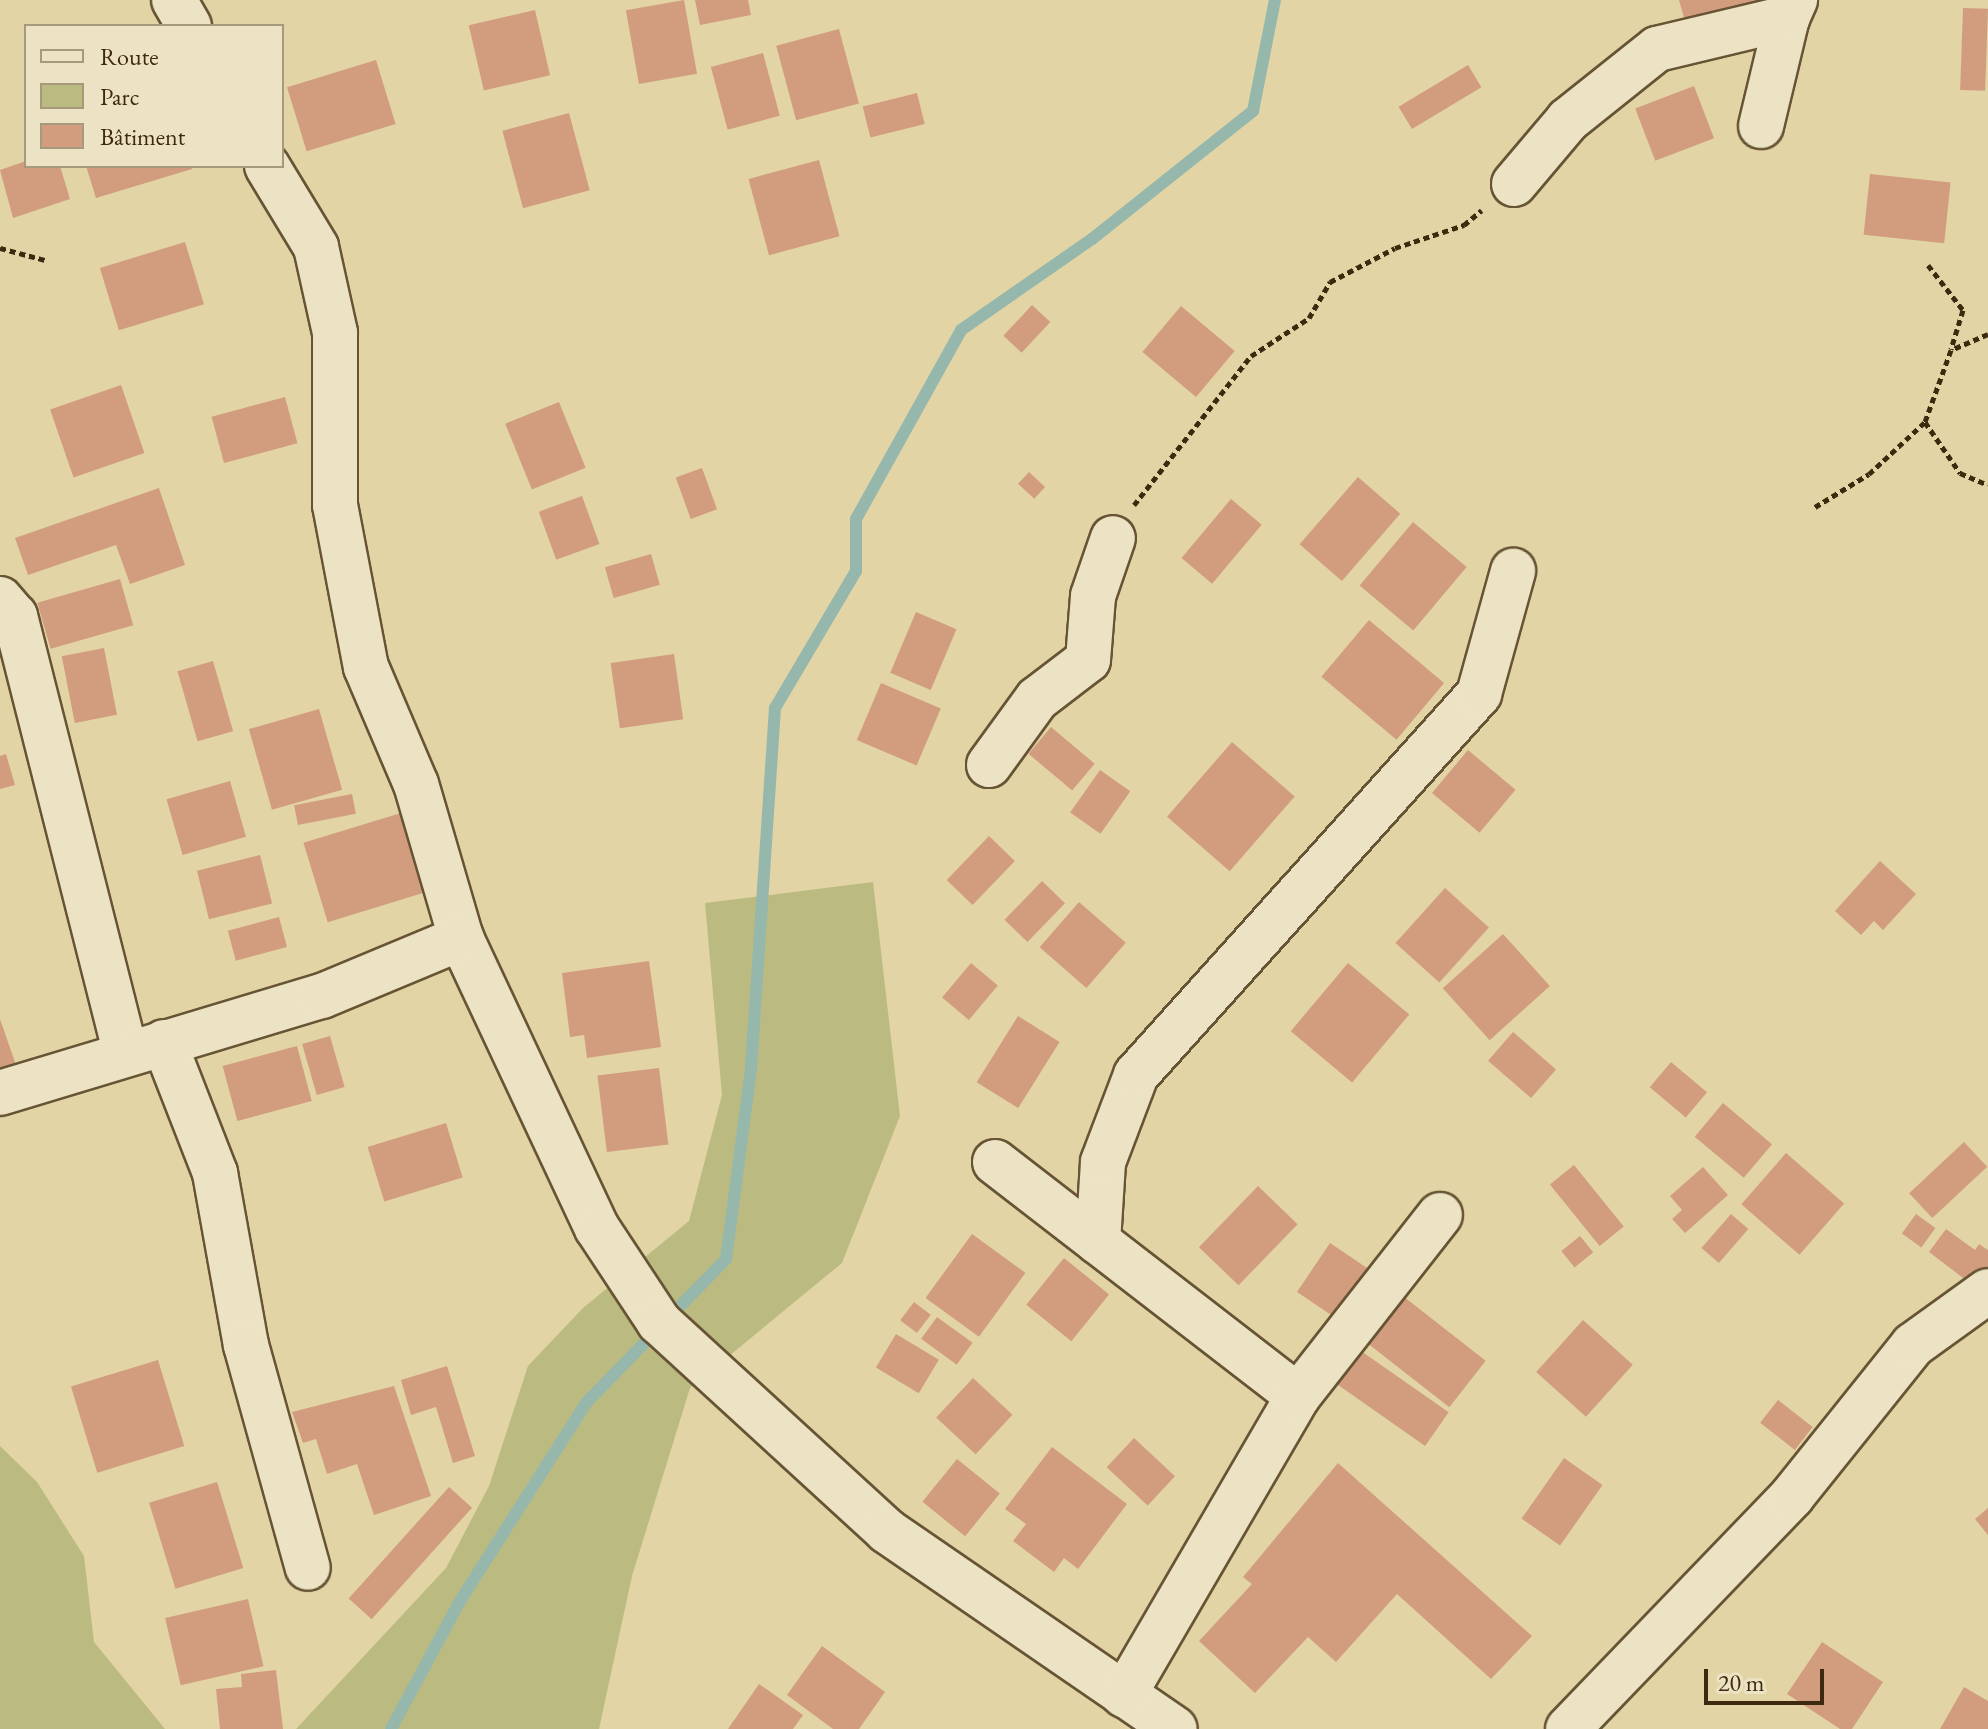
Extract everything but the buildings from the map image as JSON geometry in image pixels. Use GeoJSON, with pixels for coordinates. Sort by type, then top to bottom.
{"type":"FeatureCollection","features":[{"type":"Feature","properties":{"kind":"street"},"geometry":{"type":"LineString","coordinates":[[174,0],[188,24]]}},
{"type":"Feature","properties":{"kind":"street"},"geometry":{"type":"LineString","coordinates":[[1761,126],[1791,9]]}},
{"type":"Feature","properties":{"kind":"street"},"geometry":{"type":"LineString","coordinates":[[1514,184],[1568,120],[1657,49],[1791,9]]}},
{"type":"Feature","properties":{"kind":"street"},"geometry":{"type":"LineString","coordinates":[[268,168],[316,247],[335,333],[335,505],[355,626],[416,784],[461,938],[597,1228],[659,1322],[887,1531],[1175,1729]]}},
{"type":"Feature","properties":{"kind":"street"},"geometry":{"type":"LineString","coordinates":[[989,765],[1044,711],[1088,660],[1093,596],[1113,538]]}},
{"type":"Feature","properties":{"kind":"street"},"geometry":{"type":"LineString","coordinates":[[1098,1242],[1103,1162],[1136,1075],[1479,694],[1513,571]]}},
{"type":"Feature","properties":{"kind":"street"},"geometry":{"type":"LineString","coordinates":[[0,599],[15,616],[145,1048],[215,1173],[246,1345],[308,1568]]}},
{"type":"Feature","properties":{"kind":"street"},"geometry":{"type":"LineString","coordinates":[[0,1093],[322,996],[461,938]]}},
{"type":"Feature","properties":{"kind":"street"},"geometry":{"type":"LineString","coordinates":[[995,1162],[1298,1396]]}},
{"type":"Feature","properties":{"kind":"street"},"geometry":{"type":"LineString","coordinates":[[1124,1695],[1298,1396],[1440,1215]]}},
{"type":"Feature","properties":{"kind":"street"},"geometry":{"type":"LineString","coordinates":[[1568,1729],[1792,1496],[1913,1345],[1988,1291]]}},
{"type":"Feature","properties":{"kind":"path"},"geometry":{"type":"LineString","coordinates":[[1113,538],[1251,356],[1309,318],[1330,282],[1395,248],[1464,225],[1514,184]]}},
{"type":"Feature","properties":{"kind":"path"},"geometry":{"type":"LineString","coordinates":[[0,248],[45,260]]}},
{"type":"Feature","properties":{"kind":"path"},"geometry":{"type":"LineString","coordinates":[[1815,507],[1869,474],[1925,422],[1963,310],[1928,265]]}},
{"type":"Feature","properties":{"kind":"path"},"geometry":{"type":"LineString","coordinates":[[1951,350],[1988,334]]}},
{"type":"Feature","properties":{"kind":"path"},"geometry":{"type":"LineString","coordinates":[[1925,422],[1960,473],[1988,485]]}},
{"type":"Feature","properties":{"kind":"green space"},"geometry":{"type":"Polygon","coordinates":[[[873,882],[900,1116],[842,1263],[690,1388],[632,1576],[599,1729],[296,1729],[446,1568],[489,1486],[528,1366],[583,1308],[689,1221],[722,1095],[705,903],[873,882]]]}},
{"type":"Feature","properties":{"kind":"green space"},"geometry":{"type":"Polygon","coordinates":[[[0,1446],[37,1482],[84,1556],[94,1642],[165,1729],[0,1729],[0,1446]]]}},
{"type":"Feature","properties":{"kind":"waterway"},"geometry":{"type":"LineString","coordinates":[[391,1729],[460,1601],[586,1403],[726,1259],[751,1069],[775,708],[856,571],[856,519],[961,330],[1092,239],[1253,111],[1275,0]]}}]}
